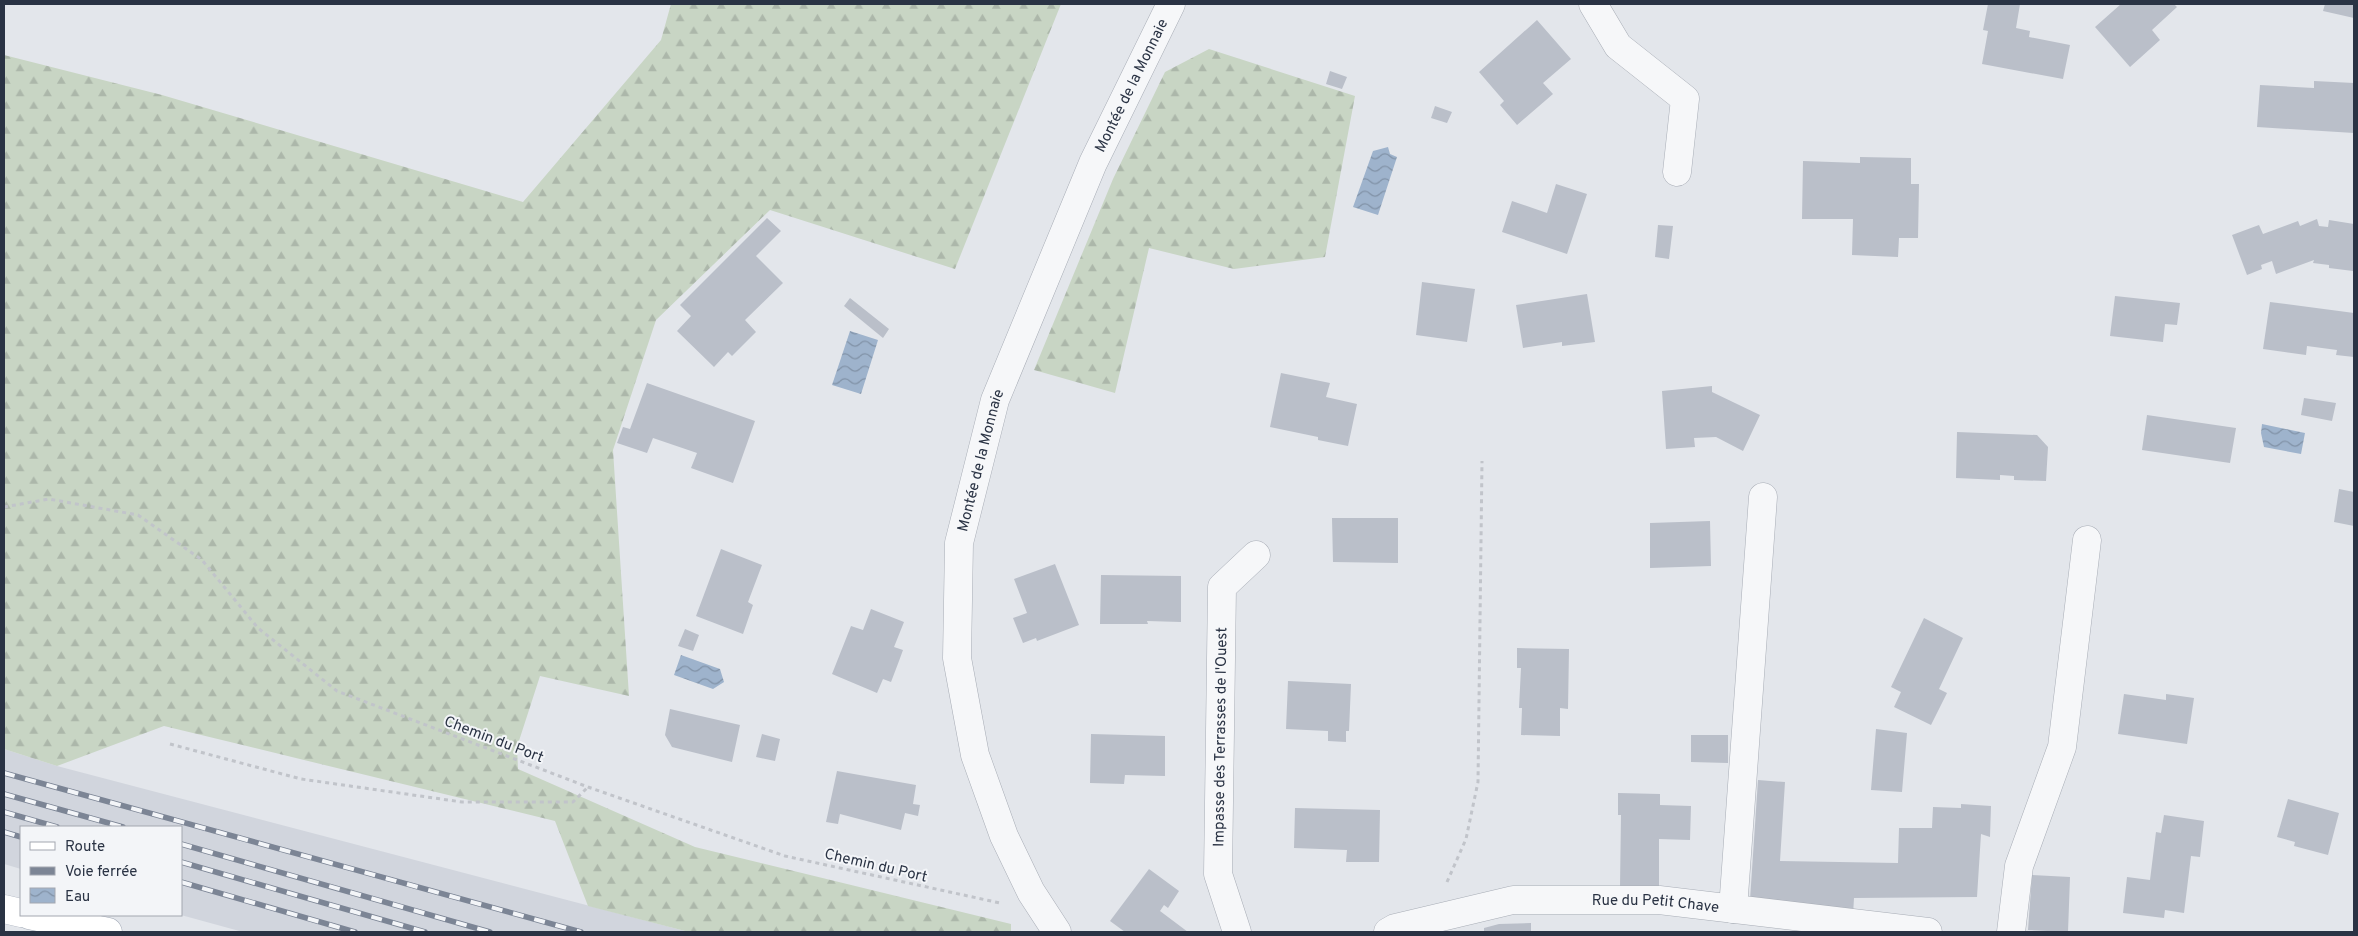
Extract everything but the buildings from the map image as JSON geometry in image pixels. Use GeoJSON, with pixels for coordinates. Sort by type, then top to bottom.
{"type":"FeatureCollection","features":[{"type":"Feature","properties":{"kind":"main road"},"geometry":{"type":"LineString","coordinates":[[4,909],[20,913]]}},
{"type":"Feature","properties":{"kind":"main road"},"geometry":{"type":"LineString","coordinates":[[34,916],[108,932]]}},
{"type":"Feature","properties":{"kind":"street","name":"Montée de la Monnaie"},"geometry":{"type":"LineString","coordinates":[[1057,932],[1031,892],[1004,836],[975,754],[957,658],[959,543],[995,400],[1093,163],[1171,4]]}},
{"type":"Feature","properties":{"kind":"street"},"geometry":{"type":"LineString","coordinates":[[1594,4],[1618,46],[1685,99],[1677,172]]}},
{"type":"Feature","properties":{"kind":"street"},"geometry":{"type":"LineString","coordinates":[[1734,909],[1763,497]]}},
{"type":"Feature","properties":{"kind":"street"},"geometry":{"type":"LineString","coordinates":[[2011,932],[2019,866],[2062,747],[2087,540]]}},
{"type":"Feature","properties":{"kind":"street","name":"Impasse des Terrasses de l'Ouest"},"geometry":{"type":"LineString","coordinates":[[1237,932],[1218,874],[1222,587],[1256,555]]}},
{"type":"Feature","properties":{"kind":"street","name":"Rue du Petit Chave"},"geometry":{"type":"LineString","coordinates":[[1388,932],[1395,928],[1513,900],[1659,900],[1928,932]]}},
{"type":"Feature","properties":{"kind":"path"},"geometry":{"type":"LineString","coordinates":[[1430,920],[1466,840],[1478,782],[1482,461]]}},
{"type":"Feature","properties":{"kind":"path","name":"Chemin du Port"},"geometry":{"type":"LineString","coordinates":[[4,507],[49,499],[138,515],[202,560],[258,628],[337,691],[588,786],[785,856],[1001,904],[1031,892]]}},
{"type":"Feature","properties":{"kind":"path"},"geometry":{"type":"LineString","coordinates":[[170,744],[301,779],[462,802],[573,802],[588,786]]}},
{"type":"Feature","properties":{"kind":"shaded area"},"geometry":{"type":"Polygon","coordinates":[[[4,749],[57,766],[689,932],[243,932],[182,915],[182,826],[20,826],[20,869],[4,864],[4,749]]]}},
{"type":"Feature","properties":{"kind":"green space"},"geometry":{"type":"Polygon","coordinates":[[[671,4],[1061,4],[955,269],[770,210],[656,320],[613,450],[629,696],[540,676],[517,747],[518,769],[695,847],[1011,924],[1011,932],[689,932],[588,906],[555,821],[164,726],[57,766],[4,749],[4,55],[162,95],[523,202],[661,40],[671,4]]]}},
{"type":"Feature","properties":{"kind":"green space"},"geometry":{"type":"Polygon","coordinates":[[[1209,49],[1355,96],[1325,257],[1234,269],[1149,248],[1115,393],[1034,370],[1113,179],[1165,72],[1209,49]]]}},
{"type":"Feature","properties":{"kind":"water"},"geometry":{"type":"Polygon","coordinates":[[[1388,147],[1390,154],[1397,157],[1378,215],[1353,207],[1373,151],[1388,147]]]}},
{"type":"Feature","properties":{"kind":"water"},"geometry":{"type":"Polygon","coordinates":[[[850,331],[878,340],[861,394],[832,385],[850,331]]]}},
{"type":"Feature","properties":{"kind":"water"},"geometry":{"type":"Polygon","coordinates":[[[2262,424],[2305,433],[2301,454],[2264,447],[2261,433],[2262,424]]]}},
{"type":"Feature","properties":{"kind":"water"},"geometry":{"type":"Polygon","coordinates":[[[681,655],[720,669],[724,682],[713,689],[674,675],[681,655]]]}},
{"type":"Feature","properties":{"kind":"railway"},"geometry":{"type":"LineString","coordinates":[[4,773],[581,932]]}},
{"type":"Feature","properties":{"kind":"railway"},"geometry":{"type":"LineString","coordinates":[[4,794],[119,826]]}},
{"type":"Feature","properties":{"kind":"railway"},"geometry":{"type":"LineString","coordinates":[[4,812],[53,826]]}},
{"type":"Feature","properties":{"kind":"railway"},"geometry":{"type":"LineString","coordinates":[[4,832],[20,837]]}},
{"type":"Feature","properties":{"kind":"railway"},"geometry":{"type":"LineString","coordinates":[[182,844],[490,932]]}},
{"type":"Feature","properties":{"kind":"railway"},"geometry":{"type":"LineString","coordinates":[[182,862],[425,932]]}},
{"type":"Feature","properties":{"kind":"railway"},"geometry":{"type":"LineString","coordinates":[[182,882],[355,932]]}}]}
